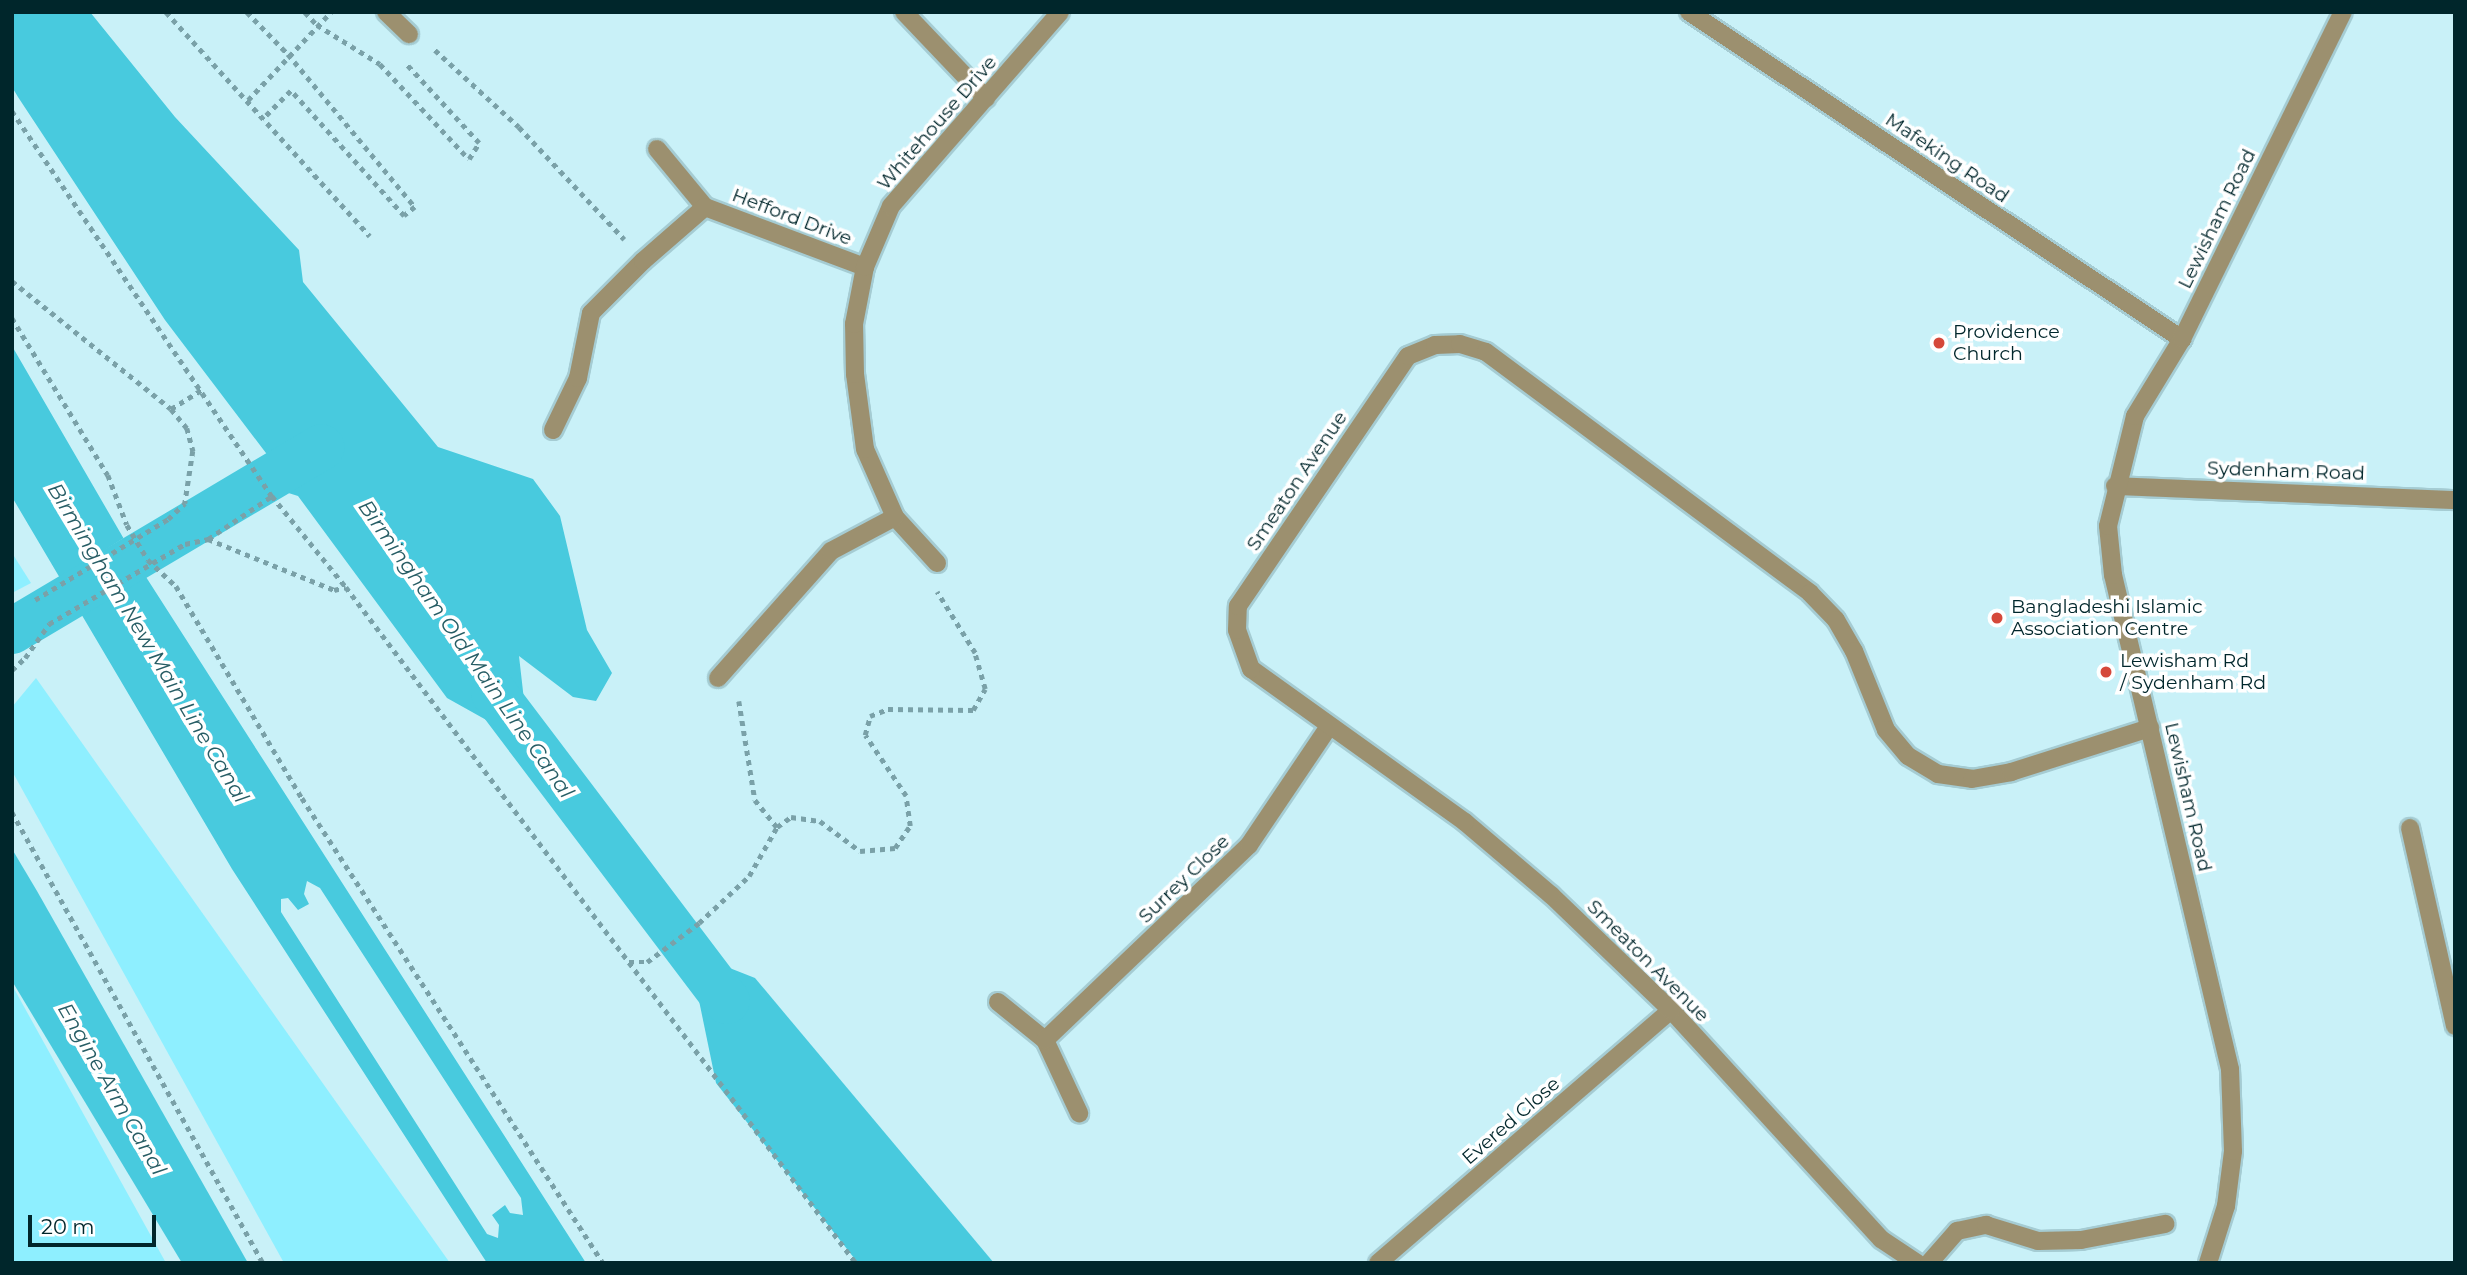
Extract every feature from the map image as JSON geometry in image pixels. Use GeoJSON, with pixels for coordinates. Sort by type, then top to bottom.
{"type":"FeatureCollection","features":[{"type":"Feature","properties":{"kind":"street"},"geometry":{"type":"LineString","coordinates":[[386,12],[409,34]]}},
{"type":"Feature","properties":{"kind":"street"},"geometry":{"type":"LineString","coordinates":[[904,12],[986,98]]}},
{"type":"Feature","properties":{"kind":"street","name":"Whitehouse Drive"},"geometry":{"type":"LineString","coordinates":[[937,563],[895,517],[865,449],[855,374],[855,324],[865,267],[891,206],[1060,12]]}},
{"type":"Feature","properties":{"kind":"street","name":"Mafeking Road"},"geometry":{"type":"LineString","coordinates":[[1689,12],[2182,338]]}},
{"type":"Feature","properties":{"kind":"street","name":"Lewisham Road"},"geometry":{"type":"LineString","coordinates":[[2208,1263],[2226,1206],[2233,1151],[2230,1069],[2113,575],[2108,526],[2115,486],[2135,416],[2182,338],[2343,12]]}},
{"type":"Feature","properties":{"kind":"street","name":"Hefford Drive"},"geometry":{"type":"LineString","coordinates":[[657,149],[705,206],[865,267]]}},
{"type":"Feature","properties":{"kind":"street","name":"Hefford Drive"},"geometry":{"type":"LineString","coordinates":[[554,430],[578,378],[592,313],[643,261],[705,206]]}},
{"type":"Feature","properties":{"kind":"street","name":"Smeaton Avenue"},"geometry":{"type":"LineString","coordinates":[[1917,1263],[1881,1239],[1822,1178],[1671,1010],[1552,895],[1465,822],[1328,728],[1251,669],[1237,630],[1238,606],[1408,356],[1435,345],[1460,344],[1486,352],[1810,593],[1836,621],[1854,651],[1886,730],[1908,756],[1938,774],[1972,779],[2011,772],[2150,728]]}},
{"type":"Feature","properties":{"kind":"street","name":"Sydenham Road"},"geometry":{"type":"LineString","coordinates":[[2115,486],[2455,500]]}},
{"type":"Feature","properties":{"kind":"street"},"geometry":{"type":"LineString","coordinates":[[718,678],[831,551],[895,517]]}},
{"type":"Feature","properties":{"kind":"street","name":"Surrey Close"},"geometry":{"type":"LineString","coordinates":[[1045,1040],[1249,845],[1328,728]]}},
{"type":"Feature","properties":{"kind":"street"},"geometry":{"type":"LineString","coordinates":[[2410,828],[2455,1026]]}},
{"type":"Feature","properties":{"kind":"street"},"geometry":{"type":"LineString","coordinates":[[998,1002],[1045,1040],[1079,1113]]}},
{"type":"Feature","properties":{"kind":"street","name":"Evered Close"},"geometry":{"type":"LineString","coordinates":[[1378,1263],[1671,1010]]}},
{"type":"Feature","properties":{"kind":"street"},"geometry":{"type":"LineString","coordinates":[[1929,1263],[1957,1231],[1986,1225],[2038,1241],[2081,1240],[2165,1224]]}},
{"type":"Feature","properties":{"kind":"path"},"geometry":{"type":"LineString","coordinates":[[166,12],[370,236]]}},
{"type":"Feature","properties":{"kind":"path"},"geometry":{"type":"LineString","coordinates":[[247,12],[288,54],[415,207],[404,216],[291,91],[263,119]]}},
{"type":"Feature","properties":{"kind":"path"},"geometry":{"type":"LineString","coordinates":[[305,12],[317,25],[380,64],[469,159],[479,143],[394,51],[415,31],[519,127],[643,261]]}},
{"type":"Feature","properties":{"kind":"path"},"geometry":{"type":"LineString","coordinates":[[248,100],[288,54],[331,12]]}},
{"type":"Feature","properties":{"kind":"path"},"geometry":{"type":"LineString","coordinates":[[12,111],[272,496],[346,587],[856,1263]]}},
{"type":"Feature","properties":{"kind":"path"},"geometry":{"type":"LineString","coordinates":[[12,281],[171,409],[187,428],[193,451],[185,503],[167,519],[35,600]]}},
{"type":"Feature","properties":{"kind":"path"},"geometry":{"type":"LineString","coordinates":[[12,318],[108,475],[127,525],[148,560],[176,586],[310,810],[603,1263]]}},
{"type":"Feature","properties":{"kind":"path"},"geometry":{"type":"LineString","coordinates":[[171,409],[201,390]]}},
{"type":"Feature","properties":{"kind":"path"},"geometry":{"type":"LineString","coordinates":[[12,670],[25,658],[49,624],[185,544],[208,539],[272,496]]}},
{"type":"Feature","properties":{"kind":"path"},"geometry":{"type":"LineString","coordinates":[[208,539],[334,590],[346,587]]}},
{"type":"Feature","properties":{"kind":"path"},"geometry":{"type":"LineString","coordinates":[[628,962],[648,962],[699,923],[749,876],[778,827],[791,817],[820,821],[860,851],[895,848],[910,825],[906,796],[865,735],[870,716],[888,709],[973,710],[985,689],[975,653],[937,599],[937,563]]}},
{"type":"Feature","properties":{"kind":"path"},"geometry":{"type":"LineString","coordinates":[[718,678],[739,698],[755,800],[778,827]]}},
{"type":"Feature","properties":{"kind":"path"},"geometry":{"type":"LineString","coordinates":[[12,812],[263,1263]]}},
{"type":"Feature","properties":{"kind":"shaded area"},"geometry":{"type":"Polygon","coordinates":[[[12,553],[31,583],[12,593],[12,553]]]}},
{"type":"Feature","properties":{"kind":"shaded area"},"geometry":{"type":"Polygon","coordinates":[[[36,678],[450,1263],[284,1263],[12,771],[12,707],[36,678]]]}},
{"type":"Feature","properties":{"kind":"shaded area"},"geometry":{"type":"Polygon","coordinates":[[[12,985],[166,1263],[12,1263],[12,985]]]}},
{"type":"Feature","properties":{"kind":"water"},"geometry":{"type":"Polygon","coordinates":[[[12,12],[90,12],[175,117],[299,250],[303,282],[438,447],[533,479],[560,516],[587,630],[612,673],[596,701],[573,697],[519,656],[529,744],[447,698],[298,496],[279,490],[265,469],[269,457],[165,320],[18,97],[12,87],[12,12]]]}},
{"type":"Feature","properties":{"kind":"water","name":"Birmingham New Main Line Canal"},"geometry":{"type":"Polygon","coordinates":[[[12,346],[146,577],[586,1263],[487,1263],[232,869],[12,497],[12,346]],[[307,881],[304,894],[309,904],[298,910],[288,898],[281,899],[281,912],[487,1234],[498,1238],[499,1225],[492,1215],[505,1205],[510,1213],[523,1215],[521,1198],[320,888],[307,881]]]}},
{"type":"Feature","properties":{"kind":"water","name":"Engine Arm Canal"},"geometry":{"type":"Polygon","coordinates":[[[12,849],[248,1263],[182,1263],[12,981],[12,849]]]}},
{"type":"Feature","properties":{"kind":"water"},"geometry":{"type":"Polygon","coordinates":[[[689,952],[755,978],[994,1263],[858,1263],[716,1083],[689,952]]]}},
{"type":"Feature","properties":{"kind":"pier"},"geometry":{"type":"Polygon","coordinates":[[[127,536],[149,574],[79,616],[57,580],[127,536]]]}},
{"type":"Feature","properties":{"kind":"pier"},"geometry":{"type":"Polygon","coordinates":[[[43,610],[44,615],[18,647],[12,637],[12,612],[43,610]]]}},
{"type":"Feature","properties":{"kind":"waterway","name":"Birmingham New Main Line Canal"},"geometry":{"type":"LineString","coordinates":[[12,631],[322,447]]}},
{"type":"Feature","properties":{"kind":"waterway","name":"Birmingham Old Main Line Canal"},"geometry":{"type":"LineString","coordinates":[[494,693],[727,1001]]}},
{"type":"Feature","properties":{"kind":"place","name":"Providence Church"},"geometry":{"type":"Point","coordinates":[1939,343]}},
{"type":"Feature","properties":{"kind":"place","name":"Bangladeshi Islamic Association Centre"},"geometry":{"type":"Point","coordinates":[1997,618]}},
{"type":"Feature","properties":{"kind":"place","name":"Lewisham Rd / Sydenham Rd"},"geometry":{"type":"Point","coordinates":[2106,672]}}]}
